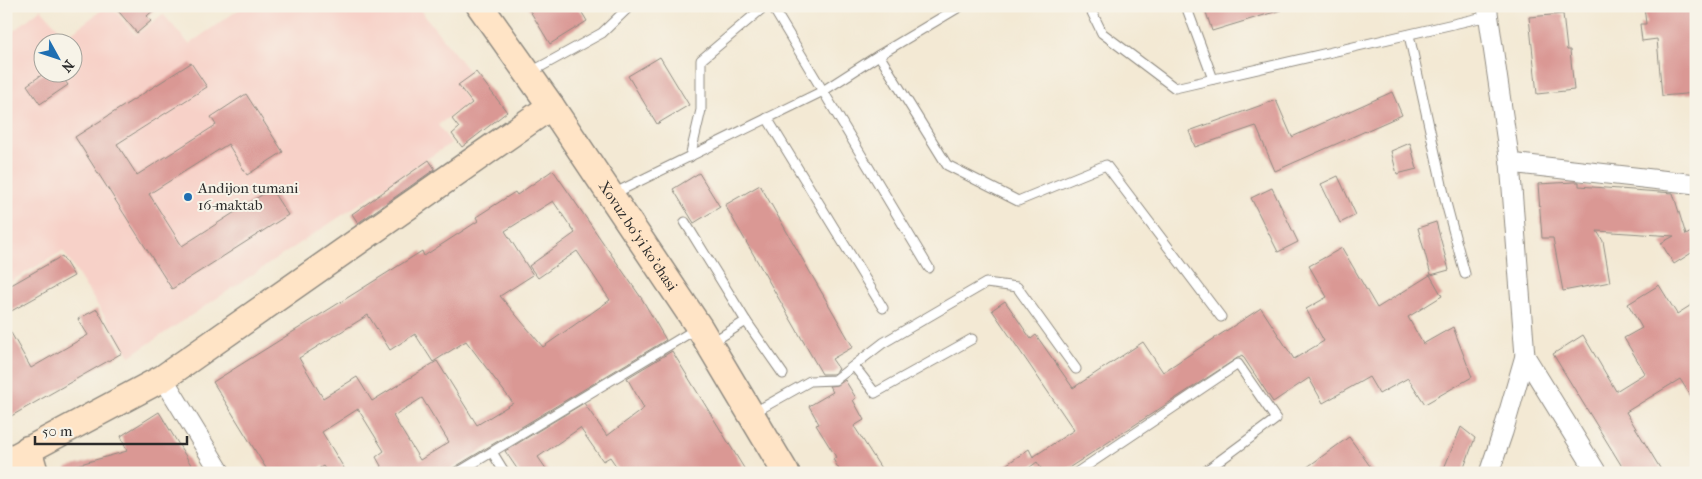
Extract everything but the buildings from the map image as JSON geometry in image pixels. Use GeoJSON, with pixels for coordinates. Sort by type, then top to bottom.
{"type":"FeatureCollection","features":[{"type":"Feature","properties":{"kind":"street","name":"Xovuz bo‘yi ko'chasi"},"geometry":{"type":"LineString","coordinates":[[485,9],[552,106],[704,336],[786,473]]}},
{"type":"Feature","properties":{"kind":"street"},"geometry":{"type":"LineString","coordinates":[[1488,11],[1510,163],[1524,356],[1503,432],[1489,473]]}},
{"type":"Feature","properties":{"kind":"street"},"geometry":{"type":"LineString","coordinates":[[6,462],[32,461],[163,378],[552,106]]}},
{"type":"Feature","properties":{"kind":"street"},"geometry":{"type":"LineString","coordinates":[[1510,163],[1691,183],[1696,198]]}},
{"type":"Feature","properties":{"kind":"street"},"geometry":{"type":"LineString","coordinates":[[1524,356],[1597,473]]}},
{"type":"Feature","properties":{"kind":"street"},"geometry":{"type":"LineString","coordinates":[[163,378],[221,473]]}},
{"type":"Feature","properties":{"kind":"lane"},"geometry":{"type":"LineString","coordinates":[[528,73],[602,33],[630,6]]}},
{"type":"Feature","properties":{"kind":"lane"},"geometry":{"type":"LineString","coordinates":[[690,156],[701,110],[701,60],[765,6]]}},
{"type":"Feature","properties":{"kind":"lane"},"geometry":{"type":"LineString","coordinates":[[772,6],[929,268]]}},
{"type":"Feature","properties":{"kind":"lane"},"geometry":{"type":"LineString","coordinates":[[611,196],[823,91],[961,6]]}},
{"type":"Feature","properties":{"kind":"lane"},"geometry":{"type":"LineString","coordinates":[[1089,6],[1102,34],[1175,88],[1408,35],[1488,11]]}},
{"type":"Feature","properties":{"kind":"lane"},"geometry":{"type":"LineString","coordinates":[[1186,6],[1213,79]]}},
{"type":"Feature","properties":{"kind":"lane"},"geometry":{"type":"LineString","coordinates":[[1408,35],[1446,203],[1465,274]]}},
{"type":"Feature","properties":{"kind":"lane"},"geometry":{"type":"LineString","coordinates":[[880,56],[946,165],[1018,201],[1106,165],[1221,317]]}},
{"type":"Feature","properties":{"kind":"lane"},"geometry":{"type":"LineString","coordinates":[[767,118],[883,308]]}},
{"type":"Feature","properties":{"kind":"lane"},"geometry":{"type":"LineString","coordinates":[[685,222],[746,321],[783,374]]}},
{"type":"Feature","properties":{"kind":"lane"},"geometry":{"type":"LineString","coordinates":[[751,414],[810,381],[835,380],[883,344],[986,283],[1017,287],[1076,369]]}},
{"type":"Feature","properties":{"kind":"lane"},"geometry":{"type":"LineString","coordinates":[[457,473],[704,336],[746,321]]}},
{"type":"Feature","properties":{"kind":"lane"},"geometry":{"type":"LineString","coordinates":[[854,366],[875,394],[972,339]]}},
{"type":"Feature","properties":{"kind":"lane"},"geometry":{"type":"LineString","coordinates":[[1076,473],[1238,364],[1276,419],[1202,473]]}},
{"type":"Feature","properties":{"kind":"lane"},"geometry":{"type":"LineString","coordinates":[[492,452],[505,473]]}},
{"type":"Feature","properties":{"kind":"shaded area","name":"Andijon tumani 16-maktab"},"geometry":{"type":"Polygon","coordinates":[[[107,6],[111,6],[136,35],[163,14],[189,44],[244,6],[417,6],[470,73],[456,85],[469,102],[438,125],[451,143],[130,356],[63,251],[6,284],[6,37],[41,9],[62,32],[32,32],[32,82],[82,82],[82,32],[73,32],[107,6]]]}},
{"type":"Feature","properties":{"kind":"place","name":"Andijon tumani 16-maktab"},"geometry":{"type":"Point","coordinates":[188,197]}}]}
